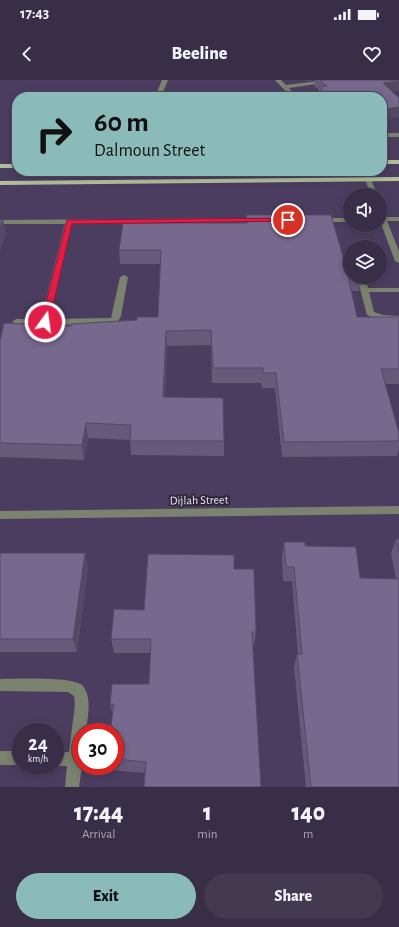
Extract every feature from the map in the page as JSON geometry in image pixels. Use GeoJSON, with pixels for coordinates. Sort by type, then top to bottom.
{"type":"FeatureCollection","features":[{"type":"Feature","properties":{"kind":"main road"},"geometry":{"type":"LineString","coordinates":[[387,162],[399,162]]}},
{"type":"Feature","properties":{"kind":"main road"},"geometry":{"type":"LineString","coordinates":[[0,166],[12,166]]}},
{"type":"Feature","properties":{"kind":"main road"},"geometry":{"type":"LineString","coordinates":[[0,183],[399,179]]}},
{"type":"Feature","properties":{"kind":"street"},"geometry":{"type":"LineString","coordinates":[[160,92],[165,80]]}},
{"type":"Feature","properties":{"kind":"street"},"geometry":{"type":"LineString","coordinates":[[278,80],[290,92]]}},
{"type":"Feature","properties":{"kind":"street"},"geometry":{"type":"LineString","coordinates":[[285,87],[342,80]]}},
{"type":"Feature","properties":{"kind":"street"},"geometry":{"type":"LineString","coordinates":[[387,135],[399,135]]}},
{"type":"Feature","properties":{"kind":"street"},"geometry":{"type":"LineString","coordinates":[[368,179],[371,188]]}},
{"type":"Feature","properties":{"kind":"street"},"geometry":{"type":"LineString","coordinates":[[0,222],[264,220]]}},
{"type":"Feature","properties":{"kind":"street"},"geometry":{"type":"LineString","coordinates":[[311,220],[343,220]]}},
{"type":"Feature","properties":{"kind":"street"},"geometry":{"type":"LineString","coordinates":[[387,220],[399,220]]}},
{"type":"Feature","properties":{"kind":"street"},"geometry":{"type":"LineString","coordinates":[[45,322],[69,222]]}},
{"type":"Feature","properties":{"kind":"street"},"geometry":{"type":"LineString","coordinates":[[387,232],[399,261]]}},
{"type":"Feature","properties":{"kind":"street"},"geometry":{"type":"LineString","coordinates":[[16,322],[114,321],[117,316],[124,277]]}},
{"type":"Feature","properties":{"kind":"street"},"geometry":{"type":"LineString","coordinates":[[362,284],[370,313],[382,318],[399,319]]}},
{"type":"Feature","properties":{"kind":"street"},"geometry":{"type":"LineString","coordinates":[[364,290],[399,290]]}},
{"type":"Feature","properties":{"kind":"street","name":"Dijlah Street"},"geometry":{"type":"LineString","coordinates":[[0,516],[399,510]]}},
{"type":"Feature","properties":{"kind":"street"},"geometry":{"type":"LineString","coordinates":[[0,685],[68,686],[76,688],[80,694],[82,704],[80,723]]}},
{"type":"Feature","properties":{"kind":"street"},"geometry":{"type":"LineString","coordinates":[[0,758],[12,758]]}},
{"type":"Feature","properties":{"kind":"street"},"geometry":{"type":"LineString","coordinates":[[72,787],[73,775]]}},
{"type":"Feature","properties":{"kind":"building"},"geometry":{"type":"Polygon","coordinates":[[[320,80],[399,80],[383,83],[399,98],[399,107],[387,109],[387,92],[324,92],[319,87],[327,86],[320,80]]]}},
{"type":"Feature","properties":{"kind":"building"},"geometry":{"type":"Polygon","coordinates":[[[246,215],[331,215],[343,256],[343,284],[350,284],[357,317],[399,317],[399,369],[381,369],[399,433],[399,441],[284,442],[276,373],[263,373],[263,368],[213,368],[211,330],[166,331],[163,397],[223,398],[224,441],[130,441],[131,425],[86,423],[82,445],[0,443],[0,341],[4,323],[71,326],[71,324],[137,320],[137,317],[158,317],[161,250],[119,250],[123,223],[247,223],[246,215]]]}},
{"type":"Feature","properties":{"kind":"building"},"geometry":{"type":"Polygon","coordinates":[[[0,220],[3,220],[0,228],[0,220]]]}},
{"type":"Feature","properties":{"kind":"building"},"geometry":{"type":"Polygon","coordinates":[[[396,539],[399,539],[399,553],[396,539]]]}},
{"type":"Feature","properties":{"kind":"building"},"geometry":{"type":"Polygon","coordinates":[[[284,542],[305,542],[305,546],[356,547],[360,578],[399,579],[399,787],[311,787],[297,654],[302,654],[294,567],[286,567],[284,542]]]}},
{"type":"Feature","properties":{"kind":"building"},"geometry":{"type":"Polygon","coordinates":[[[0,553],[85,553],[73,639],[0,639],[0,553]]]}},
{"type":"Feature","properties":{"kind":"building"},"geometry":{"type":"Polygon","coordinates":[[[148,554],[234,555],[234,569],[254,569],[256,632],[252,632],[261,787],[144,787],[146,762],[124,760],[124,723],[111,723],[114,704],[110,704],[112,684],[149,684],[151,639],[111,639],[114,609],[144,610],[148,554]]]}},
{"type":"Feature","properties":{"kind":"route"},"geometry":{"type":"LineString","coordinates":[[45,322],[69,222],[288,220]]}}]}
